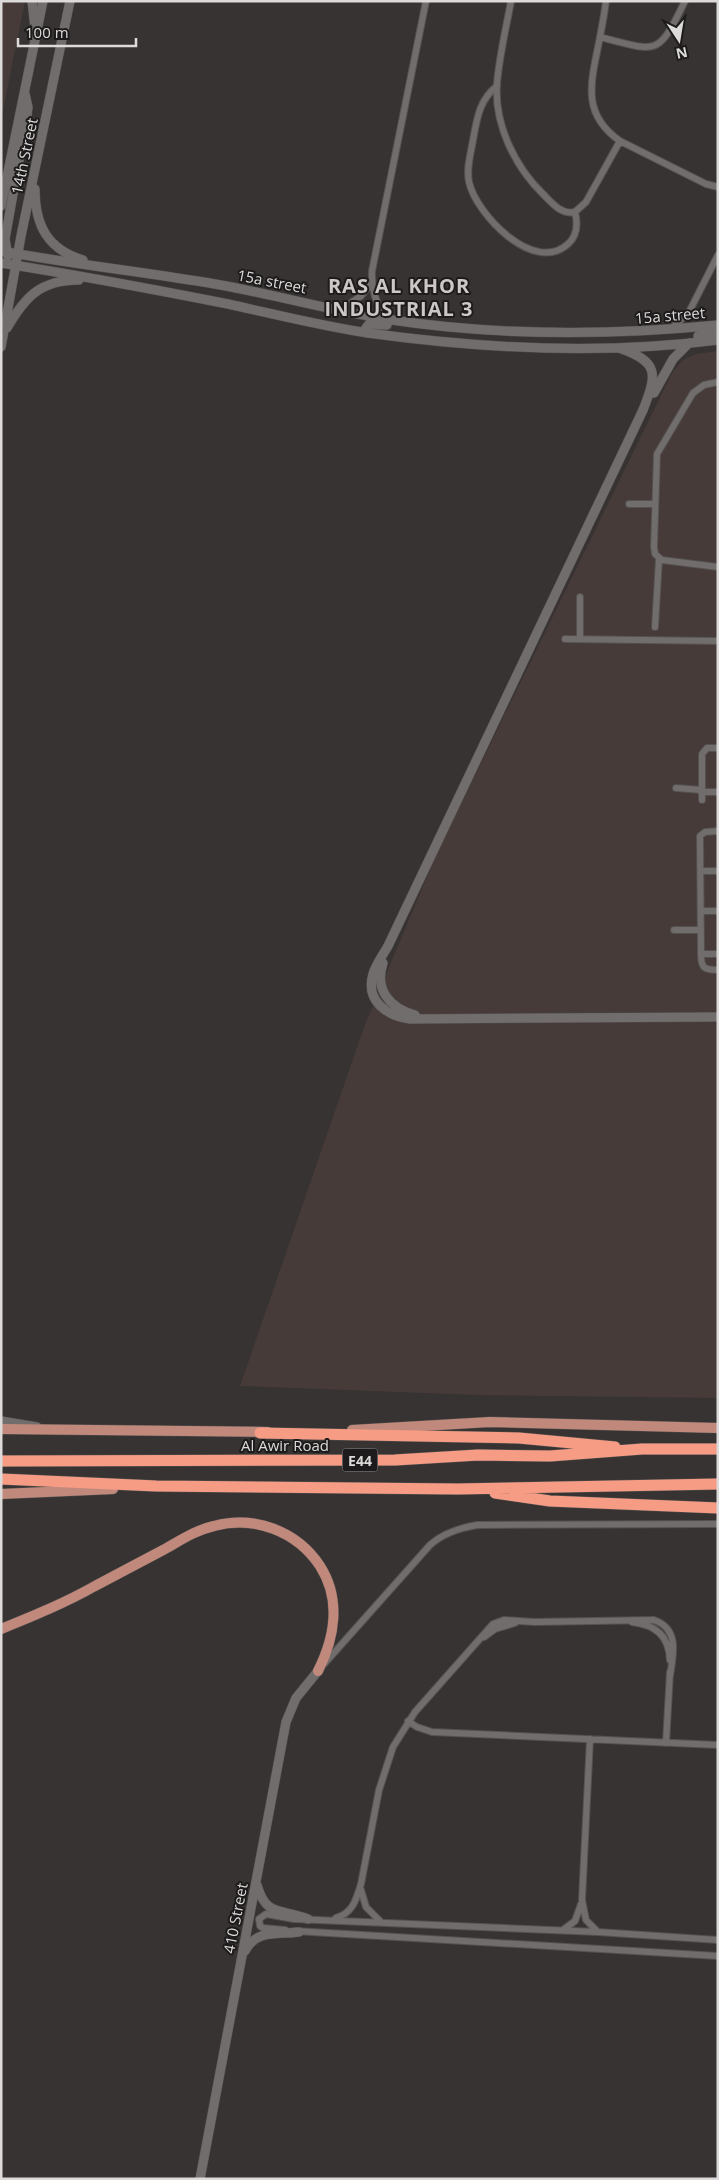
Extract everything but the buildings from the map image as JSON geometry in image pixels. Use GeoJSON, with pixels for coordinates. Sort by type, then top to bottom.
{"type":"FeatureCollection","features":[{"type":"Feature","properties":{"kind":"highway"},"geometry":{"type":"LineString","coordinates":[[260,1433],[519,1438],[642,1450]]}},
{"type":"Feature","properties":{"kind":"highway","name":"Al Awir Road"},"geometry":{"type":"LineString","coordinates":[[1,1461],[395,1460],[478,1455],[550,1456],[642,1450],[718,1449]]}},
{"type":"Feature","properties":{"kind":"highway","name":"E44"},"geometry":{"type":"LineString","coordinates":[[1,1479],[156,1486],[458,1489],[718,1484]]}},
{"type":"Feature","properties":{"kind":"highway"},"geometry":{"type":"LineString","coordinates":[[458,1489],[550,1501],[718,1508]]}},
{"type":"Feature","properties":{"kind":"main road"},"geometry":{"type":"LineString","coordinates":[[32,1],[36,39]]}},
{"type":"Feature","properties":{"kind":"main road","name":"14th Street"},"geometry":{"type":"LineString","coordinates":[[1,206],[43,1]]}},
{"type":"Feature","properties":{"kind":"main road","name":"14th Street"},"geometry":{"type":"LineString","coordinates":[[1,347],[18,254],[70,1]]}},
{"type":"Feature","properties":{"kind":"main road"},"geometry":{"type":"LineString","coordinates":[[16,265],[4,251],[28,107],[25,92]]}},
{"type":"Feature","properties":{"kind":"main road"},"geometry":{"type":"LineString","coordinates":[[35,169],[36,212],[45,234],[55,245],[69,255],[112,268]]}},
{"type":"Feature","properties":{"kind":"main road","name":"15a street"},"geometry":{"type":"LineString","coordinates":[[4,251],[215,284],[386,319],[465,329],[591,334],[718,326]]}},
{"type":"Feature","properties":{"kind":"main road","name":"15a street"},"geometry":{"type":"LineString","coordinates":[[1,263],[104,280],[367,333],[496,346],[570,349],[688,344],[718,340]]}},
{"type":"Feature","properties":{"kind":"main road"},"geometry":{"type":"LineString","coordinates":[[4,335],[23,302],[44,287],[70,280],[104,280]]}},
{"type":"Feature","properties":{"kind":"main road"},"geometry":{"type":"LineString","coordinates":[[367,333],[367,326],[371,323],[449,331],[465,329]]}},
{"type":"Feature","properties":{"kind":"main road"},"geometry":{"type":"LineString","coordinates":[[619,348],[636,342],[706,336],[711,334],[718,326]]}},
{"type":"Feature","properties":{"kind":"main road"},"geometry":{"type":"LineString","coordinates":[[643,410],[673,359],[688,344]]}},
{"type":"Feature","properties":{"kind":"main road"},"geometry":{"type":"LineString","coordinates":[[619,348],[638,354],[651,368],[652,387],[643,410],[373,976],[373,994],[376,1002],[382,1009],[398,1017],[718,1017]]}},
{"type":"Feature","properties":{"kind":"main road"},"geometry":{"type":"LineString","coordinates":[[1,1421],[45,1429]]}},
{"type":"Feature","properties":{"kind":"main road"},"geometry":{"type":"LineString","coordinates":[[1,1429],[260,1433],[359,1430],[490,1422],[718,1428]]}},
{"type":"Feature","properties":{"kind":"main road"},"geometry":{"type":"LineString","coordinates":[[1,1494],[156,1486]]}},
{"type":"Feature","properties":{"kind":"main road"},"geometry":{"type":"LineString","coordinates":[[1,1629],[90,1589],[204,1529],[232,1523],[260,1525],[288,1534],[316,1560],[326,1577],[332,1596],[334,1625],[328,1650],[318,1671]]}},
{"type":"Feature","properties":{"kind":"main road","name":"410 Street"},"geometry":{"type":"LineString","coordinates":[[200,2179],[286,1722],[296,1698],[318,1671]]}},
{"type":"Feature","properties":{"kind":"main road"},"geometry":{"type":"LineString","coordinates":[[256,1882],[260,1896],[269,1908],[308,1919]]}},
{"type":"Feature","properties":{"kind":"main road"},"geometry":{"type":"LineString","coordinates":[[242,1958],[248,1945],[259,1936],[268,1933],[299,1932]]}},
{"type":"Feature","properties":{"kind":"street"},"geometry":{"type":"LineString","coordinates":[[386,319],[377,302],[371,284],[372,268],[426,1]]}},
{"type":"Feature","properties":{"kind":"street"},"geometry":{"type":"LineString","coordinates":[[511,1],[497,86],[504,129],[520,166],[536,187],[558,208],[566,213],[575,212],[586,202],[620,141]]}},
{"type":"Feature","properties":{"kind":"street"},"geometry":{"type":"LineString","coordinates":[[606,1],[592,77],[591,99],[596,116],[609,134],[620,141],[706,184],[718,193]]}},
{"type":"Feature","properties":{"kind":"street"},"geometry":{"type":"LineString","coordinates":[[600,37],[640,47],[656,45],[668,36],[685,1]]}},
{"type":"Feature","properties":{"kind":"street"},"geometry":{"type":"LineString","coordinates":[[497,86],[486,96],[480,108],[470,156],[469,183],[479,206],[515,242],[530,250],[546,253],[559,250],[570,241],[576,230],[575,212]]}},
{"type":"Feature","properties":{"kind":"street"},"geometry":{"type":"LineString","coordinates":[[706,184],[718,187]]}},
{"type":"Feature","properties":{"kind":"street"},"geometry":{"type":"LineString","coordinates":[[670,329],[689,312],[718,255]]}},
{"type":"Feature","properties":{"kind":"street"},"geometry":{"type":"LineString","coordinates":[[340,310],[360,296],[371,284]]}},
{"type":"Feature","properties":{"kind":"street"},"geometry":{"type":"LineString","coordinates":[[655,627],[659,559],[654,551],[656,460],[659,449],[694,393],[704,385],[718,382]]}},
{"type":"Feature","properties":{"kind":"street"},"geometry":{"type":"LineString","coordinates":[[630,504],[655,504]]}},
{"type":"Feature","properties":{"kind":"street"},"geometry":{"type":"LineString","coordinates":[[659,559],[718,567]]}},
{"type":"Feature","properties":{"kind":"street"},"geometry":{"type":"LineString","coordinates":[[580,597],[580,639]]}},
{"type":"Feature","properties":{"kind":"street"},"geometry":{"type":"LineString","coordinates":[[565,639],[718,641]]}},
{"type":"Feature","properties":{"kind":"street"},"geometry":{"type":"LineString","coordinates":[[702,800],[702,754],[707,748],[718,748]]}},
{"type":"Feature","properties":{"kind":"street"},"geometry":{"type":"LineString","coordinates":[[676,788],[718,792]]}},
{"type":"Feature","properties":{"kind":"street"},"geometry":{"type":"LineString","coordinates":[[718,831],[701,834],[701,964],[704,968],[718,970]]}},
{"type":"Feature","properties":{"kind":"street"},"geometry":{"type":"LineString","coordinates":[[701,871],[718,870]]}},
{"type":"Feature","properties":{"kind":"street"},"geometry":{"type":"LineString","coordinates":[[702,911],[718,911]]}},
{"type":"Feature","properties":{"kind":"street"},"geometry":{"type":"LineString","coordinates":[[674,930],[701,930]]}},
{"type":"Feature","properties":{"kind":"street"},"geometry":{"type":"LineString","coordinates":[[701,954],[718,954]]}},
{"type":"Feature","properties":{"kind":"street"},"geometry":{"type":"LineString","coordinates":[[318,1671],[430,1545],[443,1535],[457,1529],[476,1525],[718,1524]]}},
{"type":"Feature","properties":{"kind":"street"},"geometry":{"type":"LineString","coordinates":[[332,1919],[344,1915],[353,1907],[361,1884],[383,1775],[393,1747],[408,1721],[489,1626],[496,1622],[504,1620],[534,1622],[621,1621],[648,1625],[662,1634],[670,1653],[666,1743]]}},
{"type":"Feature","properties":{"kind":"street"},"geometry":{"type":"LineString","coordinates":[[408,1721],[417,1727],[432,1732],[718,1745]]}},
{"type":"Feature","properties":{"kind":"street"},"geometry":{"type":"LineString","coordinates":[[590,1739],[582,1900],[586,1920],[598,1932]]}},
{"type":"Feature","properties":{"kind":"street"},"geometry":{"type":"LineString","coordinates":[[361,1884],[366,1907],[381,1921]]}},
{"type":"Feature","properties":{"kind":"street"},"geometry":{"type":"LineString","coordinates":[[563,1930],[575,1921],[582,1900]]}},
{"type":"Feature","properties":{"kind":"street"},"geometry":{"type":"LineString","coordinates":[[718,1940],[563,1930],[284,1918],[266,1914],[259,1919],[260,1926],[263,1928],[299,1932],[718,1956]]}},
{"type":"Feature","properties":{"kind":"shaded area"},"geometry":{"type":"Polygon","coordinates":[[[1,1],[25,1],[1,120],[1,1]]]}},
{"type":"Feature","properties":{"kind":"shaded area"},"geometry":{"type":"Polygon","coordinates":[[[718,351],[718,1398],[478,1395],[240,1386],[364,1027],[436,855],[672,373],[683,360],[696,354],[718,351]]]}},
{"type":"Feature","properties":{"kind":"district","name":"RAS AL KHOR INDUSTRIAL 3"},"geometry":{"type":"Point","coordinates":[399,296]}}]}
